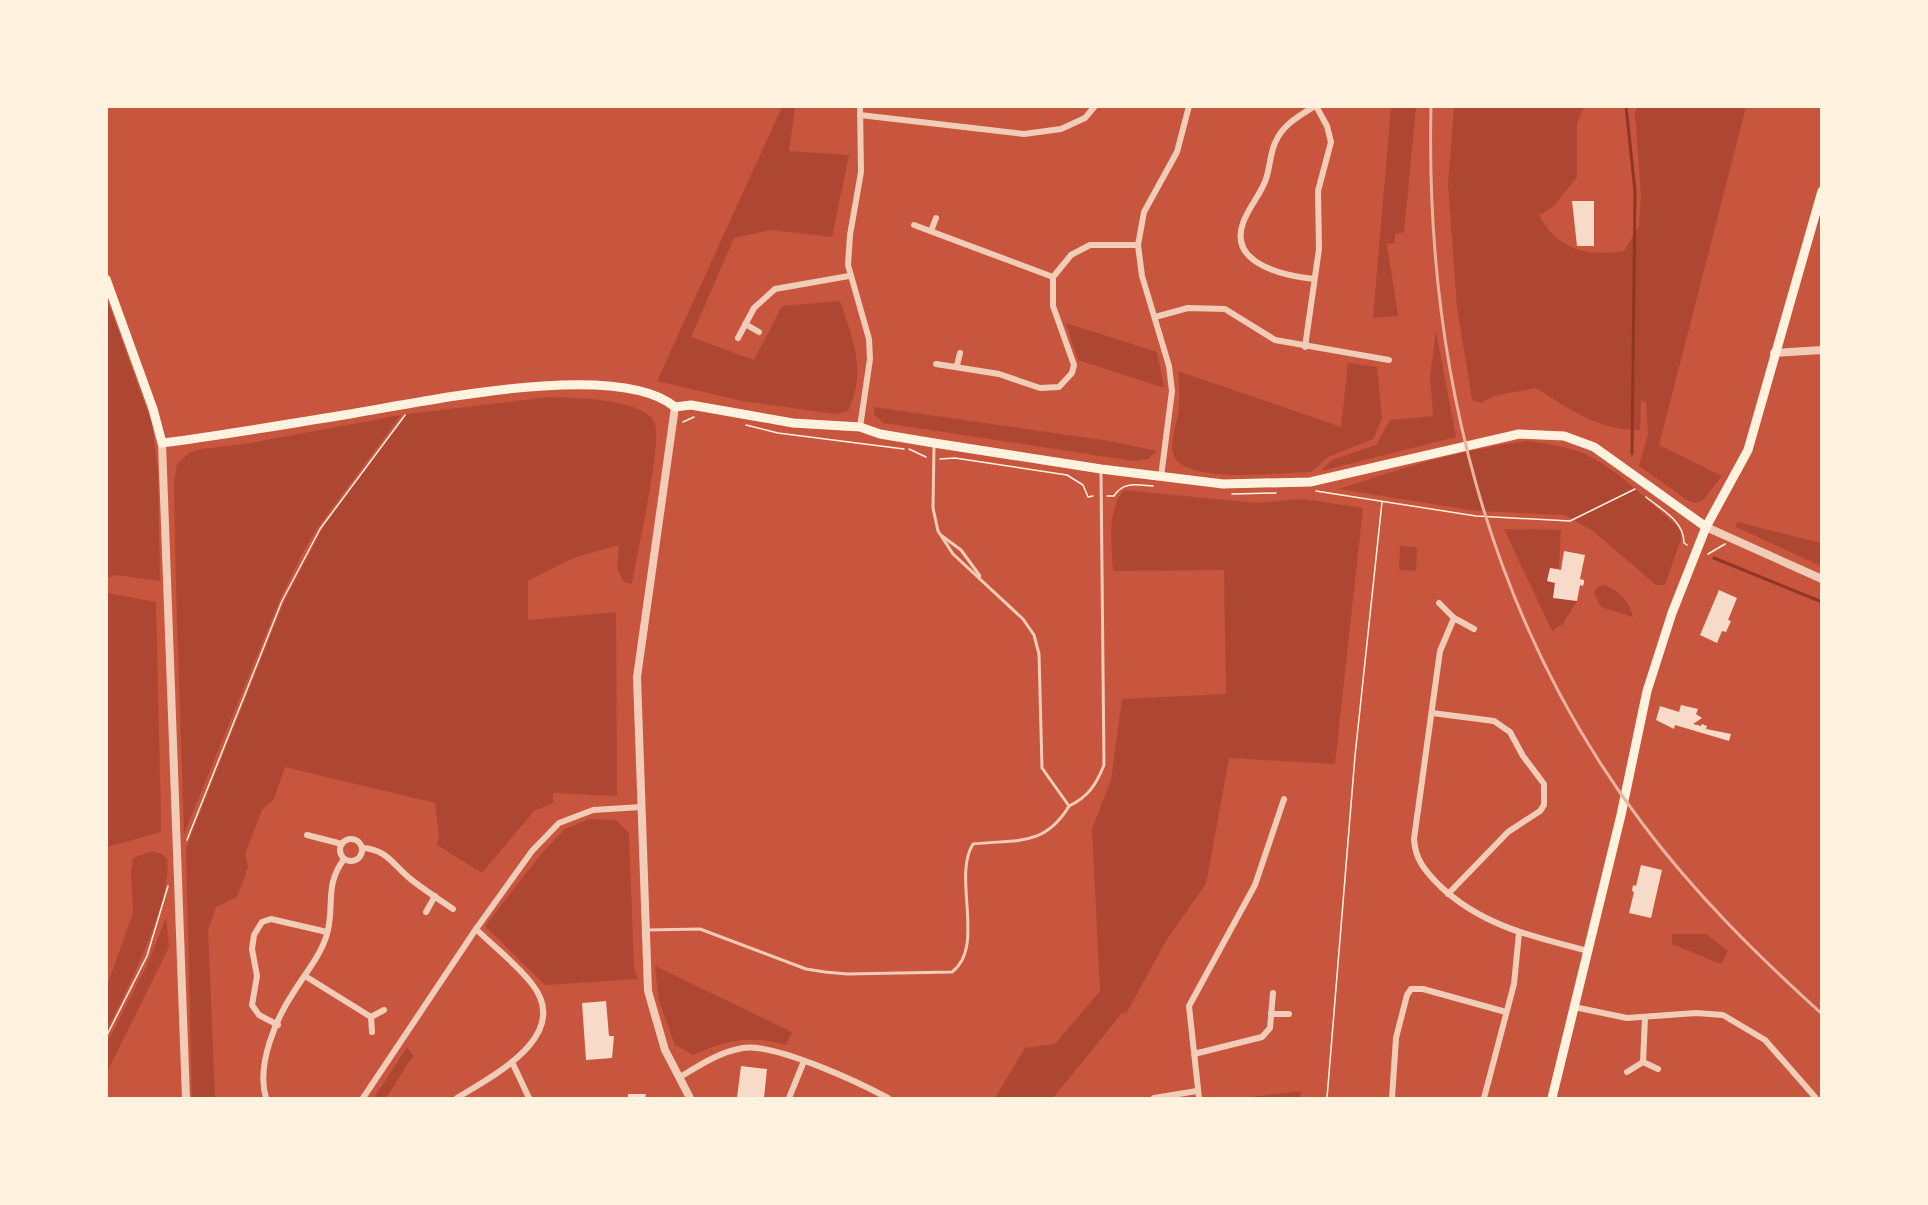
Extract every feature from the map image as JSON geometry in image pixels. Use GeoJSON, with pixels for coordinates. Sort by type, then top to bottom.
{"type":"FeatureCollection","features":[{"type":"Feature","properties":{"kind":"main road"},"geometry":{"type":"LineString","coordinates":[[1552,1098],[1647,691],[1672,613],[1706,527],[1748,450],[1821,191]]}},
{"type":"Feature","properties":{"kind":"main road"},"geometry":{"type":"LineString","coordinates":[[106,279],[153,409],[162,443],[529,387],[578,385],[621,388],[663,397],[675,407],[691,405],[794,423],[860,427],[880,434],[1101,469],[1243,485],[1310,482],[1503,436],[1550,434],[1579,440],[1594,447],[1706,527]]}},
{"type":"Feature","properties":{"kind":"street"},"geometry":{"type":"LineString","coordinates":[[860,106],[861,172],[850,235],[849,276],[869,339],[870,359],[860,427]]}},
{"type":"Feature","properties":{"kind":"street"},"geometry":{"type":"LineString","coordinates":[[860,115],[1024,134],[1060,129],[1085,118],[1095,106]]}},
{"type":"Feature","properties":{"kind":"street"},"geometry":{"type":"LineString","coordinates":[[1161,477],[1172,391],[1169,366],[1142,276],[1138,245],[1144,212],[1178,152],[1189,106]]}},
{"type":"Feature","properties":{"kind":"street"},"geometry":{"type":"LineString","coordinates":[[1305,347],[1319,249],[1318,191],[1331,142],[1327,126],[1315,106],[1284,128],[1275,143],[1266,178],[1243,224],[1240,238],[1244,249],[1263,267],[1287,276],[1314,279]]}},
{"type":"Feature","properties":{"kind":"street"},"geometry":{"type":"LineString","coordinates":[[931,231],[936,218]]}},
{"type":"Feature","properties":{"kind":"street"},"geometry":{"type":"LineString","coordinates":[[914,225],[1053,277]]}},
{"type":"Feature","properties":{"kind":"street"},"geometry":{"type":"LineString","coordinates":[[936,364],[957,365],[999,374],[1040,388],[1059,387],[1066,380],[1074,364],[1053,306],[1053,277],[1071,255],[1090,245],[1138,245]]}},
{"type":"Feature","properties":{"kind":"street"},"geometry":{"type":"LineString","coordinates":[[738,339],[754,308],[775,289],[849,276]]}},
{"type":"Feature","properties":{"kind":"street"},"geometry":{"type":"LineString","coordinates":[[1155,317],[1188,308],[1225,309],[1275,340],[1389,360]]}},
{"type":"Feature","properties":{"kind":"street"},"geometry":{"type":"LineString","coordinates":[[745,324],[759,332]]}},
{"type":"Feature","properties":{"kind":"street"},"geometry":{"type":"LineString","coordinates":[[1774,353],[1821,350]]}},
{"type":"Feature","properties":{"kind":"street"},"geometry":{"type":"LineString","coordinates":[[957,365],[960,352]]}},
{"type":"Feature","properties":{"kind":"street"},"geometry":{"type":"LineString","coordinates":[[675,407],[637,677],[650,1008],[665,1050],[690,1098]]}},
{"type":"Feature","properties":{"kind":"street"},"geometry":{"type":"LineString","coordinates":[[162,443],[182,844],[179,898],[186,1098]]}},
{"type":"Feature","properties":{"kind":"street"},"geometry":{"type":"LineString","coordinates":[[1706,527],[1821,579]]}},
{"type":"Feature","properties":{"kind":"street"},"geometry":{"type":"LineString","coordinates":[[1439,603],[1454,618],[1474,629]]}},
{"type":"Feature","properties":{"kind":"street"},"geometry":{"type":"LineString","coordinates":[[1454,618],[1440,651],[1414,848],[1419,862],[1448,894],[1481,917],[1519,933],[1588,951]]}},
{"type":"Feature","properties":{"kind":"street"},"geometry":{"type":"LineString","coordinates":[[1432,713],[1494,721],[1510,732],[1523,756],[1544,784],[1544,805],[1540,811],[1508,832],[1448,894]]}},
{"type":"Feature","properties":{"kind":"street"},"geometry":{"type":"LineString","coordinates":[[1154,1098],[1198,1095],[1189,1006],[1255,885],[1284,798]]}},
{"type":"Feature","properties":{"kind":"street"},"geometry":{"type":"LineString","coordinates":[[363,1098],[476,929],[532,851],[559,823],[593,810],[642,807]]}},
{"type":"Feature","properties":{"kind":"street"},"geometry":{"type":"LineString","coordinates":[[306,835],[342,844],[352,839],[362,848],[380,851],[390,857],[411,879],[453,909]]}},
{"type":"Feature","properties":{"kind":"street"},"geometry":{"type":"LineString","coordinates":[[342,844],[340,850],[344,859]]}},
{"type":"Feature","properties":{"kind":"street"},"geometry":{"type":"LineString","coordinates":[[344,859],[357,860],[362,848]]}},
{"type":"Feature","properties":{"kind":"street"},"geometry":{"type":"LineString","coordinates":[[266,1098],[262,1082],[263,1068],[278,1025],[293,992],[319,954],[327,932],[334,873],[344,859]]}},
{"type":"Feature","properties":{"kind":"street"},"geometry":{"type":"LineString","coordinates":[[426,912],[435,896]]}},
{"type":"Feature","properties":{"kind":"street"},"geometry":{"type":"LineString","coordinates":[[278,1025],[259,1015],[252,1005],[256,976],[252,949],[254,935],[262,922],[271,919],[327,932]]}},
{"type":"Feature","properties":{"kind":"street"},"geometry":{"type":"LineString","coordinates":[[457,1098],[512,1062],[534,1041],[541,1030],[543,1013],[540,997],[532,984],[476,929]]}},
{"type":"Feature","properties":{"kind":"street"},"geometry":{"type":"LineString","coordinates":[[1484,1098],[1514,984],[1519,933]]}},
{"type":"Feature","properties":{"kind":"street"},"geometry":{"type":"LineString","coordinates":[[305,976],[371,1017]]}},
{"type":"Feature","properties":{"kind":"street"},"geometry":{"type":"LineString","coordinates":[[1392,1098],[1396,1038],[1407,995],[1411,989],[1423,989],[1506,1012]]}},
{"type":"Feature","properties":{"kind":"street"},"geometry":{"type":"LineString","coordinates":[[1194,1054],[1262,1038],[1270,1028],[1273,993]]}},
{"type":"Feature","properties":{"kind":"street"},"geometry":{"type":"LineString","coordinates":[[1574,1007],[1627,1018],[1696,1013],[1723,1015],[1765,1040],[1815,1097]]}},
{"type":"Feature","properties":{"kind":"street"},"geometry":{"type":"LineString","coordinates":[[371,1017],[384,1010]]}},
{"type":"Feature","properties":{"kind":"street"},"geometry":{"type":"LineString","coordinates":[[1271,1014],[1288,1014]]}},
{"type":"Feature","properties":{"kind":"street"},"geometry":{"type":"LineString","coordinates":[[371,1017],[372,1032]]}},
{"type":"Feature","properties":{"kind":"street"},"geometry":{"type":"LineString","coordinates":[[1643,1062],[1646,1018]]}},
{"type":"Feature","properties":{"kind":"street"},"geometry":{"type":"LineString","coordinates":[[680,1077],[719,1054],[745,1048],[767,1050],[804,1062],[888,1098]]}},
{"type":"Feature","properties":{"kind":"street"},"geometry":{"type":"LineString","coordinates":[[512,1062],[529,1098]]}},
{"type":"Feature","properties":{"kind":"street"},"geometry":{"type":"LineString","coordinates":[[789,1098],[804,1062]]}},
{"type":"Feature","properties":{"kind":"street"},"geometry":{"type":"LineString","coordinates":[[1643,1062],[1658,1069]]}},
{"type":"Feature","properties":{"kind":"street"},"geometry":{"type":"LineString","coordinates":[[1627,1072],[1643,1062]]}},
{"type":"Feature","properties":{"kind":"lane"},"geometry":{"type":"LineString","coordinates":[[934,443],[934,520],[953,554],[1023,619],[1034,635],[1039,654],[1042,768],[1054,789],[1069,806]]}},
{"type":"Feature","properties":{"kind":"lane"},"geometry":{"type":"LineString","coordinates":[[646,930],[700,929],[806,969],[825,972],[847,974],[952,972],[966,955],[966,878],[969,850],[973,844],[1030,840],[1045,834],[1060,822],[1069,806],[1084,799],[1097,783],[1104,765],[1101,469]]}},
{"type":"Feature","properties":{"kind":"lane"},"geometry":{"type":"LineString","coordinates":[[941,536],[961,550],[981,578]]}},
{"type":"Feature","properties":{"kind":"path"},"geometry":{"type":"LineString","coordinates":[[182,844],[291,583],[320,529],[408,411]]}},
{"type":"Feature","properties":{"kind":"path"},"geometry":{"type":"LineString","coordinates":[[670,430],[678,431],[688,417],[700,416]]}},
{"type":"Feature","properties":{"kind":"path"},"geometry":{"type":"LineString","coordinates":[[737,423],[778,433],[909,449],[920,456],[955,458],[1067,475],[1083,485],[1088,497],[1114,496],[1117,489],[1128,484],[1156,486]]}},
{"type":"Feature","properties":{"kind":"path"},"geometry":{"type":"LineString","coordinates":[[1312,490],[1476,516],[1570,521]]}},
{"type":"Feature","properties":{"kind":"path"},"geometry":{"type":"LineString","coordinates":[[1227,494],[1248,496],[1280,493]]}},
{"type":"Feature","properties":{"kind":"path"},"geometry":{"type":"LineString","coordinates":[[1327,1098],[1355,756],[1382,501]]}},
{"type":"Feature","properties":{"kind":"path"},"geometry":{"type":"LineString","coordinates":[[106,1037],[147,956],[169,885]]}},
{"type":"Feature","properties":{"kind":"shaded area"},"geometry":{"type":"Polygon","coordinates":[[[782,107],[795,107],[789,151],[849,155],[832,237],[771,230],[734,238],[691,337],[754,360],[782,306],[840,301],[856,356],[857,382],[848,411],[835,414],[742,401],[657,381],[782,107]]]}},
{"type":"Feature","properties":{"kind":"shaded area"},"geometry":{"type":"Polygon","coordinates":[[[1391,107],[1416,107],[1404,232],[1395,234],[1395,243],[1387,244],[1398,316],[1373,318],[1391,107]]]}},
{"type":"Feature","properties":{"kind":"shaded area"},"geometry":{"type":"Polygon","coordinates":[[[1454,107],[1584,107],[1577,123],[1577,177],[1554,206],[1540,215],[1535,207],[1550,232],[1570,247],[1595,253],[1609,253],[1624,251],[1639,226],[1641,195],[1635,113],[1637,107],[1746,107],[1659,445],[1722,476],[1702,501],[1694,503],[1687,500],[1639,466],[1648,434],[1646,403],[1641,400],[1640,430],[1626,430],[1585,417],[1536,388],[1494,396],[1481,403],[1472,400],[1457,307],[1448,185],[1454,107]]]}},
{"type":"Feature","properties":{"kind":"shaded area"},"geometry":{"type":"Polygon","coordinates":[[[106,297],[152,424],[158,473],[160,581],[116,575],[107,578],[106,297]]]}},
{"type":"Feature","properties":{"kind":"shaded area"},"geometry":{"type":"Polygon","coordinates":[[[1066,323],[1157,352],[1164,388],[1078,360],[1066,323]]]}},
{"type":"Feature","properties":{"kind":"shaded area"},"geometry":{"type":"Polygon","coordinates":[[[1436,331],[1456,437],[1321,471],[1332,460],[1376,445],[1390,420],[1433,416],[1430,377],[1436,331]]]}},
{"type":"Feature","properties":{"kind":"shaded area"},"geometry":{"type":"Polygon","coordinates":[[[1348,363],[1377,367],[1382,419],[1373,439],[1328,457],[1311,472],[1258,475],[1213,474],[1194,470],[1180,463],[1173,453],[1179,402],[1178,371],[1341,427],[1348,363]]]}},
{"type":"Feature","properties":{"kind":"shaded area"},"geometry":{"type":"Polygon","coordinates":[[[549,397],[605,401],[635,408],[646,413],[654,421],[656,432],[648,499],[632,584],[624,582],[617,569],[619,545],[573,558],[528,581],[528,620],[616,612],[617,796],[553,793],[553,803],[534,811],[482,873],[437,845],[439,835],[435,803],[285,767],[274,799],[262,810],[245,854],[248,867],[237,897],[216,907],[208,929],[215,1098],[192,1098],[186,848],[284,602],[325,524],[407,414],[549,397]]]}},
{"type":"Feature","properties":{"kind":"shaded area"},"geometry":{"type":"Polygon","coordinates":[[[874,407],[1109,441],[1157,451],[1148,459],[1134,461],[884,423],[874,415],[874,407]]]}},
{"type":"Feature","properties":{"kind":"shaded area"},"geometry":{"type":"Polygon","coordinates":[[[401,415],[318,527],[304,550],[280,599],[184,834],[174,482],[177,464],[189,453],[201,449],[245,444],[401,415]]]}},
{"type":"Feature","properties":{"kind":"shaded area"},"geometry":{"type":"Polygon","coordinates":[[[1527,441],[1571,449],[1597,460],[1634,488],[1680,529],[1681,539],[1665,585],[1656,585],[1593,531],[1565,515],[1476,511],[1339,489],[1432,460],[1527,441]]]}},
{"type":"Feature","properties":{"kind":"shaded area"},"geometry":{"type":"Polygon","coordinates":[[[1124,490],[1256,503],[1303,499],[1363,508],[1335,764],[1229,758],[1206,884],[1167,939],[1126,1014],[1122,1013],[1053,1098],[995,1098],[1025,1048],[1055,1044],[1100,991],[1092,829],[1111,780],[1122,699],[1226,694],[1224,570],[1113,571],[1112,518],[1118,498],[1124,490]]]}},
{"type":"Feature","properties":{"kind":"shaded area"},"geometry":{"type":"Polygon","coordinates":[[[1737,522],[1821,543],[1821,566],[1736,527],[1737,522]]]}},
{"type":"Feature","properties":{"kind":"shaded area"},"geometry":{"type":"Polygon","coordinates":[[[1504,529],[1561,530],[1559,568],[1550,568],[1547,581],[1555,583],[1553,598],[1577,601],[1563,624],[1552,631],[1504,529]]]}},
{"type":"Feature","properties":{"kind":"shaded area"},"geometry":{"type":"Polygon","coordinates":[[[1400,546],[1417,547],[1416,571],[1399,570],[1400,546]]]}},
{"type":"Feature","properties":{"kind":"shaded area"},"geometry":{"type":"Polygon","coordinates":[[[1604,585],[1623,597],[1633,617],[1601,607],[1594,593],[1597,587],[1604,585]]]}},
{"type":"Feature","properties":{"kind":"shaded area"},"geometry":{"type":"Polygon","coordinates":[[[107,593],[156,602],[161,832],[107,847],[107,593]]]}},
{"type":"Feature","properties":{"kind":"shaded area"},"geometry":{"type":"Polygon","coordinates":[[[589,819],[616,820],[629,833],[634,968],[638,979],[545,985],[485,926],[541,854],[565,829],[589,819]]]}},
{"type":"Feature","properties":{"kind":"shaded area"},"geometry":{"type":"Polygon","coordinates":[[[152,851],[162,854],[167,859],[167,877],[163,898],[147,945],[107,1029],[107,986],[133,913],[131,871],[133,858],[152,851]]]}},
{"type":"Feature","properties":{"kind":"shaded area"},"geometry":{"type":"Polygon","coordinates":[[[166,918],[169,947],[107,1072],[107,1043],[147,965],[166,918]]]}},
{"type":"Feature","properties":{"kind":"shaded area"},"geometry":{"type":"Polygon","coordinates":[[[1672,934],[1706,934],[1728,951],[1721,964],[1672,944],[1672,934]]]}},
{"type":"Feature","properties":{"kind":"shaded area"},"geometry":{"type":"Polygon","coordinates":[[[655,966],[792,1032],[786,1045],[761,1040],[738,1041],[693,1055],[675,1045],[659,1001],[655,966]]]}},
{"type":"Feature","properties":{"kind":"shaded area"},"geometry":{"type":"Polygon","coordinates":[[[407,1047],[413,1056],[386,1098],[374,1098],[407,1047]]]}},
{"type":"Feature","properties":{"kind":"shaded area"},"geometry":{"type":"Polygon","coordinates":[[[1301,1091],[1300,1098],[1242,1098],[1301,1091]]]}},
{"type":"Feature","properties":{"kind":"building"},"geometry":{"type":"Polygon","coordinates":[[[1572,201],[1594,201],[1594,246],[1577,246],[1572,201]]]}},
{"type":"Feature","properties":{"kind":"building"},"geometry":{"type":"Polygon","coordinates":[[[1564,551],[1585,555],[1580,579],[1584,580],[1584,583],[1583,586],[1580,585],[1577,601],[1553,598],[1555,583],[1547,581],[1550,568],[1561,570],[1564,551]]]}},
{"type":"Feature","properties":{"kind":"building"},"geometry":{"type":"Polygon","coordinates":[[[1719,590],[1737,598],[1728,620],[1731,621],[1726,632],[1722,631],[1717,643],[1700,635],[1719,590]]]}},
{"type":"Feature","properties":{"kind":"building"},"geometry":{"type":"Polygon","coordinates":[[[1681,705],[1698,709],[1696,714],[1702,718],[1693,724],[1701,726],[1702,724],[1707,726],[1706,729],[1731,734],[1729,741],[1675,725],[1674,729],[1656,720],[1660,706],[1679,712],[1681,705]]]}},
{"type":"Feature","properties":{"kind":"building"},"geometry":{"type":"Polygon","coordinates":[[[1641,865],[1662,870],[1651,918],[1629,913],[1634,892],[1632,891],[1633,885],[1636,886],[1641,865]]]}},
{"type":"Feature","properties":{"kind":"building"},"geometry":{"type":"Polygon","coordinates":[[[606,1001],[609,1036],[614,1036],[612,1058],[586,1060],[582,1003],[606,1001]]]}},
{"type":"Feature","properties":{"kind":"building"},"geometry":{"type":"Polygon","coordinates":[[[741,1066],[767,1069],[764,1098],[737,1098],[741,1066]]]}},
{"type":"Feature","properties":{"kind":"building"},"geometry":{"type":"Polygon","coordinates":[[[628,1094],[646,1094],[645,1098],[628,1098],[628,1094]]]}},
{"type":"Feature","properties":{"kind":"waterway"},"geometry":{"type":"LineString","coordinates":[[1626,106],[1635,191],[1632,454]]}},
{"type":"Feature","properties":{"kind":"waterway"},"geometry":{"type":"LineString","coordinates":[[1714,558],[1822,602]]}},
{"type":"Feature","properties":{"kind":"railway"},"geometry":{"type":"LineString","coordinates":[[1431,106],[1432,202],[1440,297],[1454,391],[1476,483],[1505,573],[1542,660],[1588,743],[1662,849],[1728,923],[1822,1014]]}}]}
